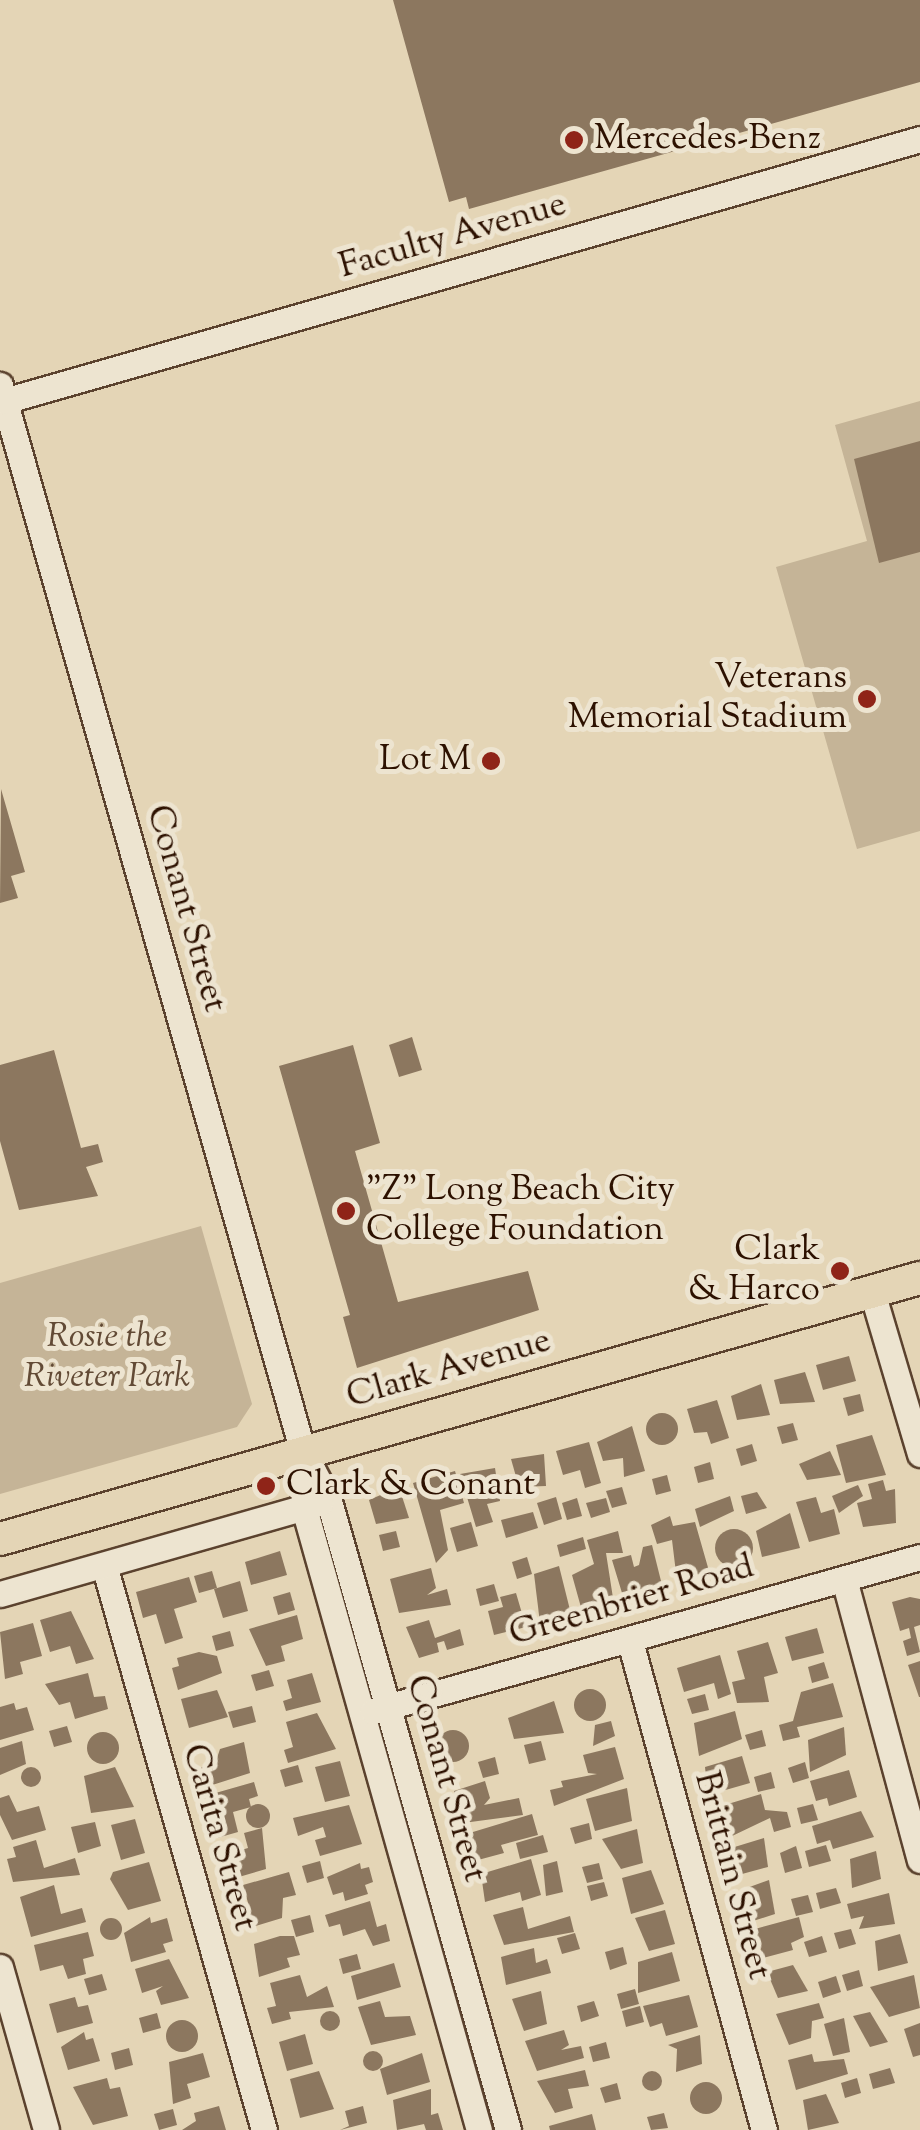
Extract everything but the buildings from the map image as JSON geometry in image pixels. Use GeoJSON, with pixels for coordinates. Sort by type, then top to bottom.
{"type":"FeatureCollection","features":[{"type":"Feature","properties":{"kind":"main road","name":"Clark Avenue"},"geometry":{"type":"LineString","coordinates":[[0,1538],[920,1278]]}},
{"type":"Feature","properties":{"kind":"street","name":"Faculty Avenue"},"geometry":{"type":"LineString","coordinates":[[2,393],[920,139]]}},
{"type":"Feature","properties":{"kind":"street","name":"Conant Street"},"geometry":{"type":"LineString","coordinates":[[2,393],[376,1710],[508,2130]]}},
{"type":"Feature","properties":{"kind":"street"},"geometry":{"type":"LineString","coordinates":[[872,1292],[920,1454]]}},
{"type":"Feature","properties":{"kind":"street"},"geometry":{"type":"LineString","coordinates":[[0,1594],[317,1504]]}},
{"type":"Feature","properties":{"kind":"street","name":"Greenbrier Road"},"geometry":{"type":"LineString","coordinates":[[376,1710],[920,1557]]}},
{"type":"Feature","properties":{"kind":"street","name":"Carita Street"},"geometry":{"type":"LineString","coordinates":[[104,1565],[264,2130]]}},
{"type":"Feature","properties":{"kind":"street"},"geometry":{"type":"LineString","coordinates":[[844,1579],[920,1860]]}},
{"type":"Feature","properties":{"kind":"street","name":"Brittain Street"},"geometry":{"type":"LineString","coordinates":[[630,1640],[764,2130]]}},
{"type":"Feature","properties":{"kind":"street","name":"Conant Street"},"geometry":{"type":"LineString","coordinates":[[376,1710],[480,2130]]}},
{"type":"Feature","properties":{"kind":"street"},"geometry":{"type":"LineString","coordinates":[[0,1967],[46,2130]]}},
{"type":"Feature","properties":{"kind":"green space","name":"Veterans Memorial Stadium"},"geometry":{"type":"Polygon","coordinates":[[[920,401],[920,831],[857,849],[776,567],[867,541],[835,425],[920,401]]]}},
{"type":"Feature","properties":{"kind":"green space","name":"Rosie the Riveter Park"},"geometry":{"type":"Polygon","coordinates":[[[201,1226],[252,1404],[237,1427],[0,1494],[0,1283],[201,1226]]]}},
{"type":"Feature","properties":{"kind":"place","name":"Mercedes-Benz"},"geometry":{"type":"Point","coordinates":[574,140]}},
{"type":"Feature","properties":{"kind":"place","name":"Veterans Memorial Stadium"},"geometry":{"type":"Point","coordinates":[867,699]}},
{"type":"Feature","properties":{"kind":"place","name":"Lot M"},"geometry":{"type":"Point","coordinates":[491,761]}},
{"type":"Feature","properties":{"kind":"place","name":"\"Z\" Long Beach City College Foundation"},"geometry":{"type":"Point","coordinates":[346,1211]}},
{"type":"Feature","properties":{"kind":"place","name":"Clark & Harco"},"geometry":{"type":"Point","coordinates":[840,1271]}},
{"type":"Feature","properties":{"kind":"place","name":"Clark & Conant"},"geometry":{"type":"Point","coordinates":[266,1486]}}]}
